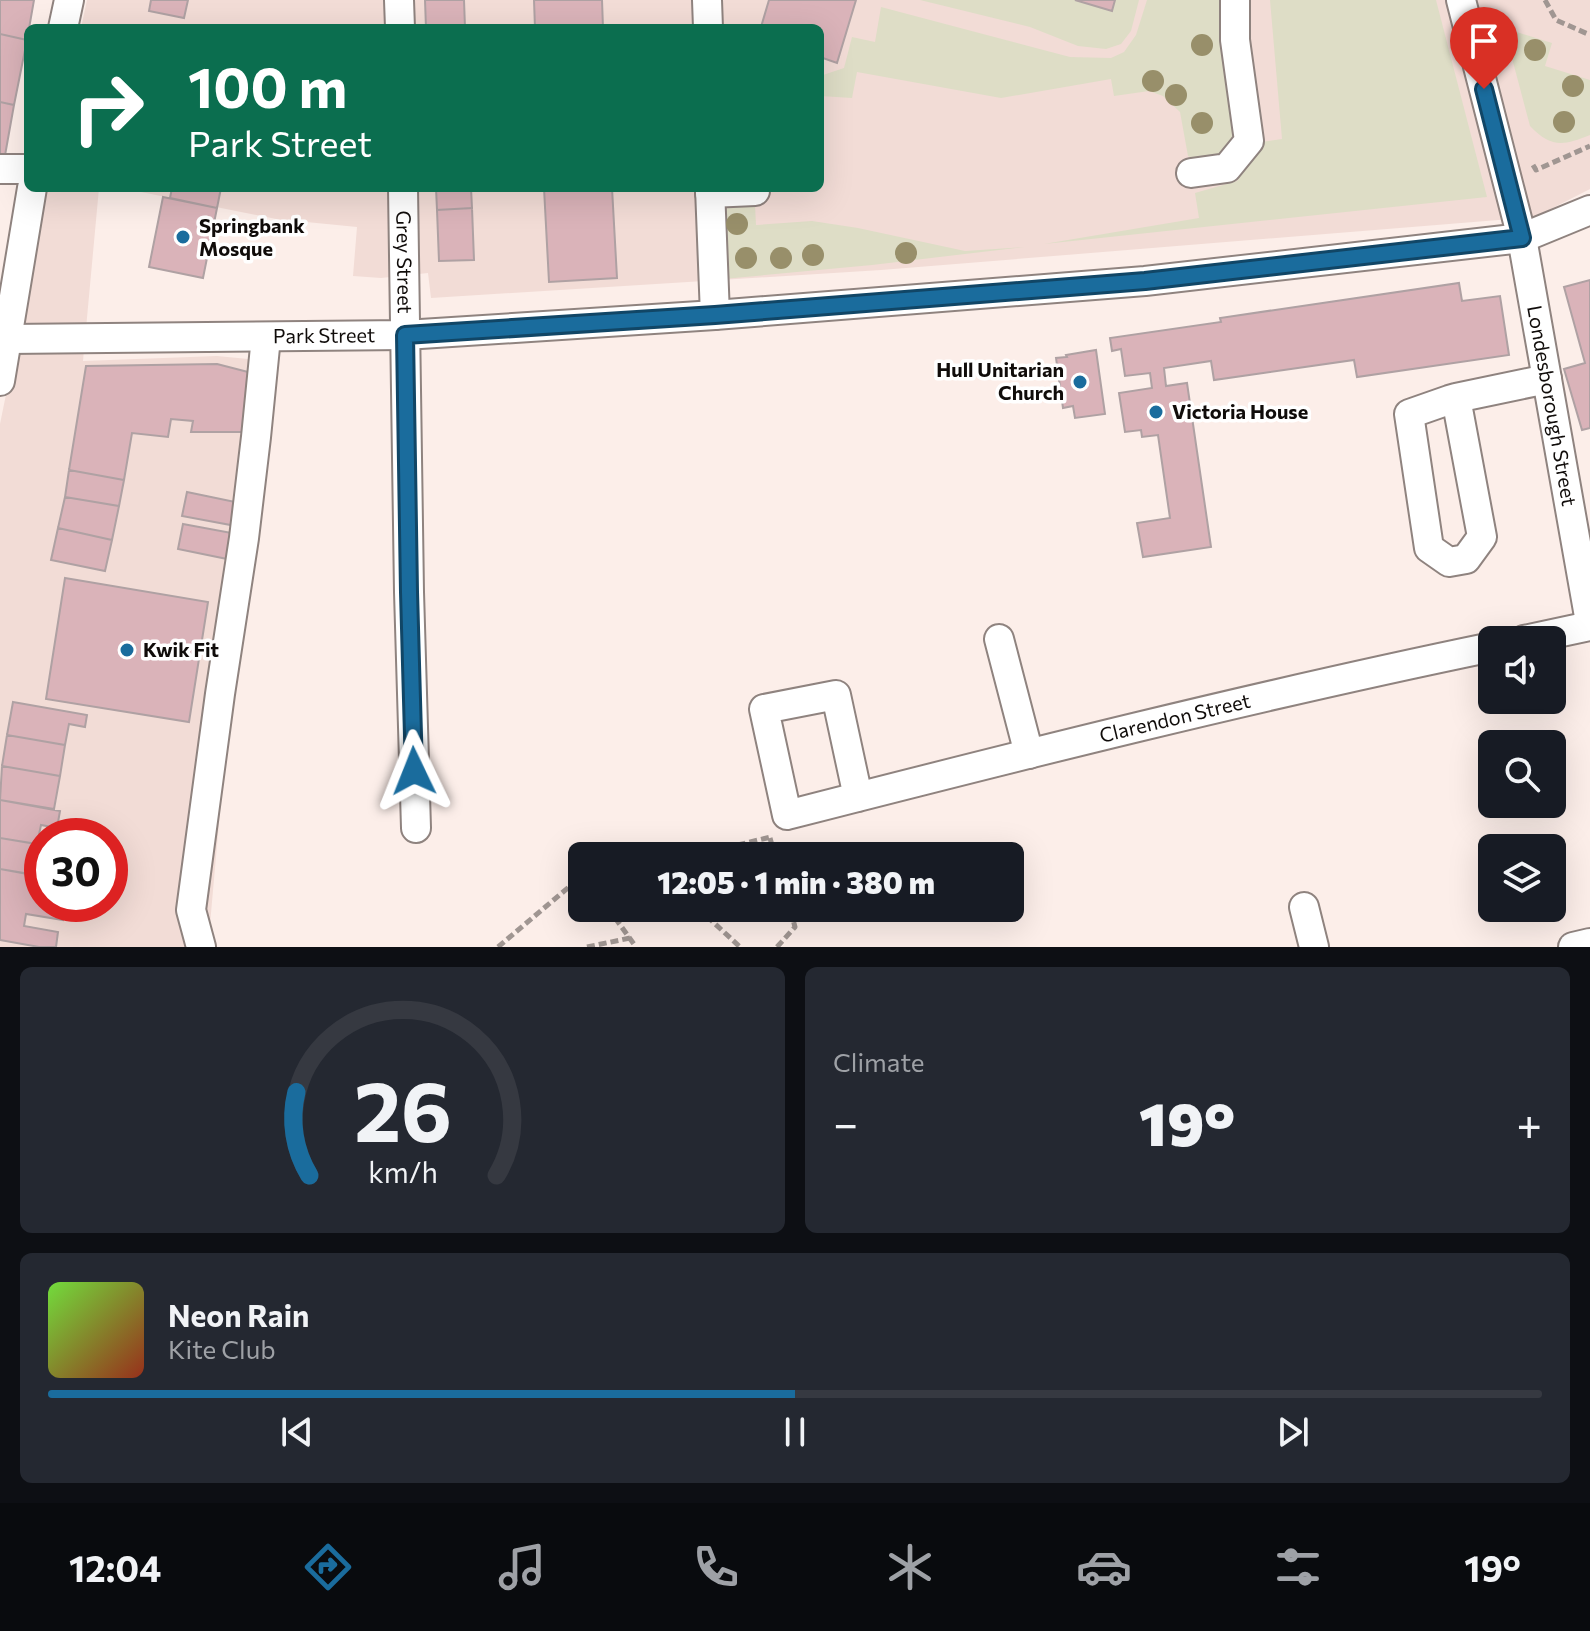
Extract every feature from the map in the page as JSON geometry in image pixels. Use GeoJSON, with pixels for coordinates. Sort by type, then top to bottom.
{"type":"FeatureCollection","features":[{"type":"Feature","properties":{"kind":"street"},"geometry":{"type":"LineString","coordinates":[[64,24],[69,0]]}},
{"type":"Feature","properties":{"kind":"street"},"geometry":{"type":"LineString","coordinates":[[399,0],[400,24]]}},
{"type":"Feature","properties":{"kind":"street"},"geometry":{"type":"LineString","coordinates":[[707,0],[708,24]]}},
{"type":"Feature","properties":{"kind":"street"},"geometry":{"type":"LineString","coordinates":[[1191,173],[1227,168],[1249,141],[1235,40],[1235,0]]}},
{"type":"Feature","properties":{"kind":"street","name":"Londesborough Street"},"geometry":{"type":"LineString","coordinates":[[1461,0],[1522,238],[1590,624]]}},
{"type":"Feature","properties":{"kind":"street"},"geometry":{"type":"LineString","coordinates":[[0,169],[24,169]]}},
{"type":"Feature","properties":{"kind":"street"},"geometry":{"type":"LineString","coordinates":[[0,381],[31,192]]}},
{"type":"Feature","properties":{"kind":"street","name":"Grey Street"},"geometry":{"type":"LineString","coordinates":[[403,192],[416,828]]}},
{"type":"Feature","properties":{"kind":"street"},"geometry":{"type":"LineString","coordinates":[[710,192],[715,315]]}},
{"type":"Feature","properties":{"kind":"street","name":"Park Street"},"geometry":{"type":"LineString","coordinates":[[8,339],[405,335],[715,315],[1145,281],[1522,238],[1590,210]]}},
{"type":"Feature","properties":{"kind":"street"},"geometry":{"type":"LineString","coordinates":[[201,947],[191,910],[244,538],[266,337]]}},
{"type":"Feature","properties":{"kind":"street"},"geometry":{"type":"LineString","coordinates":[[1456,398],[1482,537],[1466,559],[1449,562],[1429,548],[1409,414],[1456,398],[1547,379]]}},
{"type":"Feature","properties":{"kind":"street"},"geometry":{"type":"LineString","coordinates":[[1566,630],[1590,624]]}},
{"type":"Feature","properties":{"kind":"street"},"geometry":{"type":"LineString","coordinates":[[999,639],[1029,754]]}},
{"type":"Feature","properties":{"kind":"street","name":"Clarendon Street"},"geometry":{"type":"LineString","coordinates":[[787,815],[1029,754],[1478,650]]}},
{"type":"Feature","properties":{"kind":"street"},"geometry":{"type":"LineString","coordinates":[[787,815],[764,709],[836,695],[858,797]]}},
{"type":"Feature","properties":{"kind":"street"},"geometry":{"type":"LineString","coordinates":[[1304,907],[1314,947]]}},
{"type":"Feature","properties":{"kind":"street"},"geometry":{"type":"LineString","coordinates":[[1573,947],[1590,943]]}},
{"type":"Feature","properties":{"kind":"path"},"geometry":{"type":"LineString","coordinates":[[1545,0],[1556,20],[1590,35]]}},
{"type":"Feature","properties":{"kind":"path"},"geometry":{"type":"LineString","coordinates":[[752,842],[770,838],[787,815]]}},
{"type":"Feature","properties":{"kind":"path"},"geometry":{"type":"LineString","coordinates":[[770,838],[771,842]]}},
{"type":"Feature","properties":{"kind":"path"},"geometry":{"type":"LineString","coordinates":[[498,947],[568,888]]}},
{"type":"Feature","properties":{"kind":"path"},"geometry":{"type":"LineString","coordinates":[[618,922],[636,947]]}},
{"type":"Feature","properties":{"kind":"path"},"geometry":{"type":"LineString","coordinates":[[713,922],[740,947]]}},
{"type":"Feature","properties":{"kind":"path"},"geometry":{"type":"LineString","coordinates":[[777,947],[795,927],[794,922]]}},
{"type":"Feature","properties":{"kind":"path"},"geometry":{"type":"LineString","coordinates":[[587,947],[630,938]]}},
{"type":"Feature","properties":{"kind":"shaded area"},"geometry":{"type":"Polygon","coordinates":[[[87,0],[1590,0],[1590,189],[1535,217],[881,270],[431,298],[428,273],[381,278],[353,276],[357,227],[276,219],[141,192],[824,192],[824,24],[82,24],[87,0]]]}},
{"type":"Feature","properties":{"kind":"shaded area"},"geometry":{"type":"Polygon","coordinates":[[[47,192],[99,192],[83,361],[217,356],[260,360],[208,947],[0,947],[0,424],[47,192]]]}},
{"type":"Feature","properties":{"kind":"green space"},"geometry":{"type":"Polygon","coordinates":[[[920,0],[1075,0],[1111,11],[1115,0],[1139,0],[1131,31],[1121,44],[1106,49],[1078,46],[1030,27],[920,0]]]}},
{"type":"Feature","properties":{"kind":"green space"},"geometry":{"type":"Polygon","coordinates":[[[1147,0],[1219,0],[1233,138],[1228,150],[1212,161],[1201,162],[1188,156],[1180,112],[1163,96],[1149,91],[1114,96],[1111,79],[1001,98],[857,72],[852,98],[824,96],[824,75],[844,68],[852,37],[875,42],[881,7],[1070,57],[1111,58],[1124,52],[1136,35],[1147,0]]]}},
{"type":"Feature","properties":{"kind":"green space"},"geometry":{"type":"Polygon","coordinates":[[[1270,0],[1436,0],[1487,197],[1044,244],[1199,218],[1195,193],[1237,181],[1261,142],[1282,139],[1270,0]]]}},
{"type":"Feature","properties":{"kind":"green space"},"geometry":{"type":"Polygon","coordinates":[[[1504,28],[1552,43],[1545,66],[1590,80],[1590,135],[1558,143],[1544,138],[1530,126],[1504,28]]]}},
{"type":"Feature","properties":{"kind":"green space"},"geometry":{"type":"Polygon","coordinates":[[[755,205],[756,225],[812,221],[965,251],[1024,247],[723,279],[723,211],[730,207],[755,205]]]}},
{"type":"Feature","properties":{"kind":"building"},"geometry":{"type":"Polygon","coordinates":[[[0,0],[34,0],[30,24],[24,24],[24,39],[0,34],[0,0]]]}},
{"type":"Feature","properties":{"kind":"building"},"geometry":{"type":"Polygon","coordinates":[[[151,0],[188,0],[184,18],[149,11],[151,0]]]}},
{"type":"Feature","properties":{"kind":"building"},"geometry":{"type":"Polygon","coordinates":[[[425,0],[464,0],[465,24],[426,24],[425,0]]]}},
{"type":"Feature","properties":{"kind":"building"},"geometry":{"type":"Polygon","coordinates":[[[534,0],[602,0],[603,24],[535,24],[534,0]]]}},
{"type":"Feature","properties":{"kind":"building"},"geometry":{"type":"Polygon","coordinates":[[[769,0],[856,0],[837,63],[824,58],[824,24],[762,24],[769,0]]]}},
{"type":"Feature","properties":{"kind":"building"},"geometry":{"type":"Polygon","coordinates":[[[1075,0],[1115,0],[1112,11],[1075,0]]]}},
{"type":"Feature","properties":{"kind":"building"},"geometry":{"type":"Polygon","coordinates":[[[0,34],[24,39],[24,55],[14,105],[0,102],[0,34]]]}},
{"type":"Feature","properties":{"kind":"building"},"geometry":{"type":"Polygon","coordinates":[[[0,102],[14,105],[4,161],[0,160],[0,102]]]}},
{"type":"Feature","properties":{"kind":"building"},"geometry":{"type":"Polygon","coordinates":[[[171,192],[220,192],[217,208],[170,198],[171,192]]]}},
{"type":"Feature","properties":{"kind":"building"},"geometry":{"type":"Polygon","coordinates":[[[436,192],[471,192],[472,208],[437,210],[436,192]]]}},
{"type":"Feature","properties":{"kind":"building"},"geometry":{"type":"Polygon","coordinates":[[[544,192],[612,192],[617,278],[549,282],[544,192]]]}},
{"type":"Feature","properties":{"kind":"building","name":"Springbank Mosque"},"geometry":{"type":"Polygon","coordinates":[[[163,197],[217,208],[203,278],[149,267],[163,197]]]}},
{"type":"Feature","properties":{"kind":"building"},"geometry":{"type":"Polygon","coordinates":[[[472,208],[474,260],[439,261],[437,210],[472,208]]]}},
{"type":"Feature","properties":{"kind":"building"},"geometry":{"type":"Polygon","coordinates":[[[1590,280],[1590,428],[1582,430],[1564,369],[1585,363],[1564,287],[1590,280]]]}},
{"type":"Feature","properties":{"kind":"building","name":"Victoria House"},"geometry":{"type":"Polygon","coordinates":[[[1459,283],[1462,301],[1500,296],[1509,355],[1357,377],[1354,360],[1214,380],[1211,361],[1164,368],[1166,386],[1187,383],[1211,547],[1143,557],[1137,523],[1170,518],[1158,435],[1142,437],[1141,430],[1125,432],[1119,393],[1152,388],[1150,373],[1125,376],[1121,349],[1112,351],[1110,338],[1221,322],[1220,318],[1459,283]]]}},
{"type":"Feature","properties":{"kind":"building","name":"Hull Unitarian Church"},"geometry":{"type":"Polygon","coordinates":[[[1096,350],[1105,414],[1075,418],[1073,406],[1063,408],[1056,358],[1096,350]]]}},
{"type":"Feature","properties":{"kind":"building"},"geometry":{"type":"Polygon","coordinates":[[[217,364],[252,373],[246,432],[191,432],[193,421],[171,419],[168,437],[132,433],[124,480],[69,470],[86,366],[217,364]]]}},
{"type":"Feature","properties":{"kind":"building"},"geometry":{"type":"Polygon","coordinates":[[[69,470],[124,480],[119,506],[65,497],[69,470]]]}},
{"type":"Feature","properties":{"kind":"building"},"geometry":{"type":"Polygon","coordinates":[[[187,492],[240,503],[236,526],[182,516],[187,492]]]}},
{"type":"Feature","properties":{"kind":"building"},"geometry":{"type":"Polygon","coordinates":[[[65,497],[119,506],[112,540],[58,528],[65,497]]]}},
{"type":"Feature","properties":{"kind":"building"},"geometry":{"type":"Polygon","coordinates":[[[183,524],[237,534],[232,560],[178,549],[183,524]]]}},
{"type":"Feature","properties":{"kind":"building"},"geometry":{"type":"Polygon","coordinates":[[[58,528],[112,540],[105,571],[51,560],[58,528]]]}},
{"type":"Feature","properties":{"kind":"building","name":"Kwik Fit"},"geometry":{"type":"Polygon","coordinates":[[[65,578],[208,602],[189,722],[46,699],[65,578]]]}},
{"type":"Feature","properties":{"kind":"building"},"geometry":{"type":"Polygon","coordinates":[[[13,702],[87,715],[85,727],[69,724],[65,745],[7,735],[13,702]]]}},
{"type":"Feature","properties":{"kind":"building"},"geometry":{"type":"Polygon","coordinates":[[[7,735],[65,745],[60,776],[2,766],[7,735]]]}},
{"type":"Feature","properties":{"kind":"building"},"geometry":{"type":"Polygon","coordinates":[[[2,766],[60,776],[54,809],[0,800],[2,766]]]}},
{"type":"Feature","properties":{"kind":"building"},"geometry":{"type":"Polygon","coordinates":[[[0,800],[60,811],[59,818],[24,818],[24,842],[0,838],[0,800]]]}},
{"type":"Feature","properties":{"kind":"building"},"geometry":{"type":"Polygon","coordinates":[[[0,838],[24,842],[24,873],[0,869],[0,838]]]}},
{"type":"Feature","properties":{"kind":"building"},"geometry":{"type":"Polygon","coordinates":[[[0,869],[24,873],[24,926],[58,932],[56,947],[0,940],[0,869]]]}},
{"type":"Feature","properties":{"kind":"place","name":"Springbank Mosque"},"geometry":{"type":"Point","coordinates":[183,237]}},
{"type":"Feature","properties":{"kind":"place","name":"Hull Unitarian Church"},"geometry":{"type":"Point","coordinates":[1080,382]}},
{"type":"Feature","properties":{"kind":"place","name":"Victoria House"},"geometry":{"type":"Point","coordinates":[1156,412]}},
{"type":"Feature","properties":{"kind":"place","name":"Kwik Fit"},"geometry":{"type":"Point","coordinates":[127,650]}},
{"type":"Feature","properties":{"kind":"route"},"geometry":{"type":"LineString","coordinates":[[414,771],[405,335],[715,315],[1145,281],[1522,238],[1484,89]]}}]}
